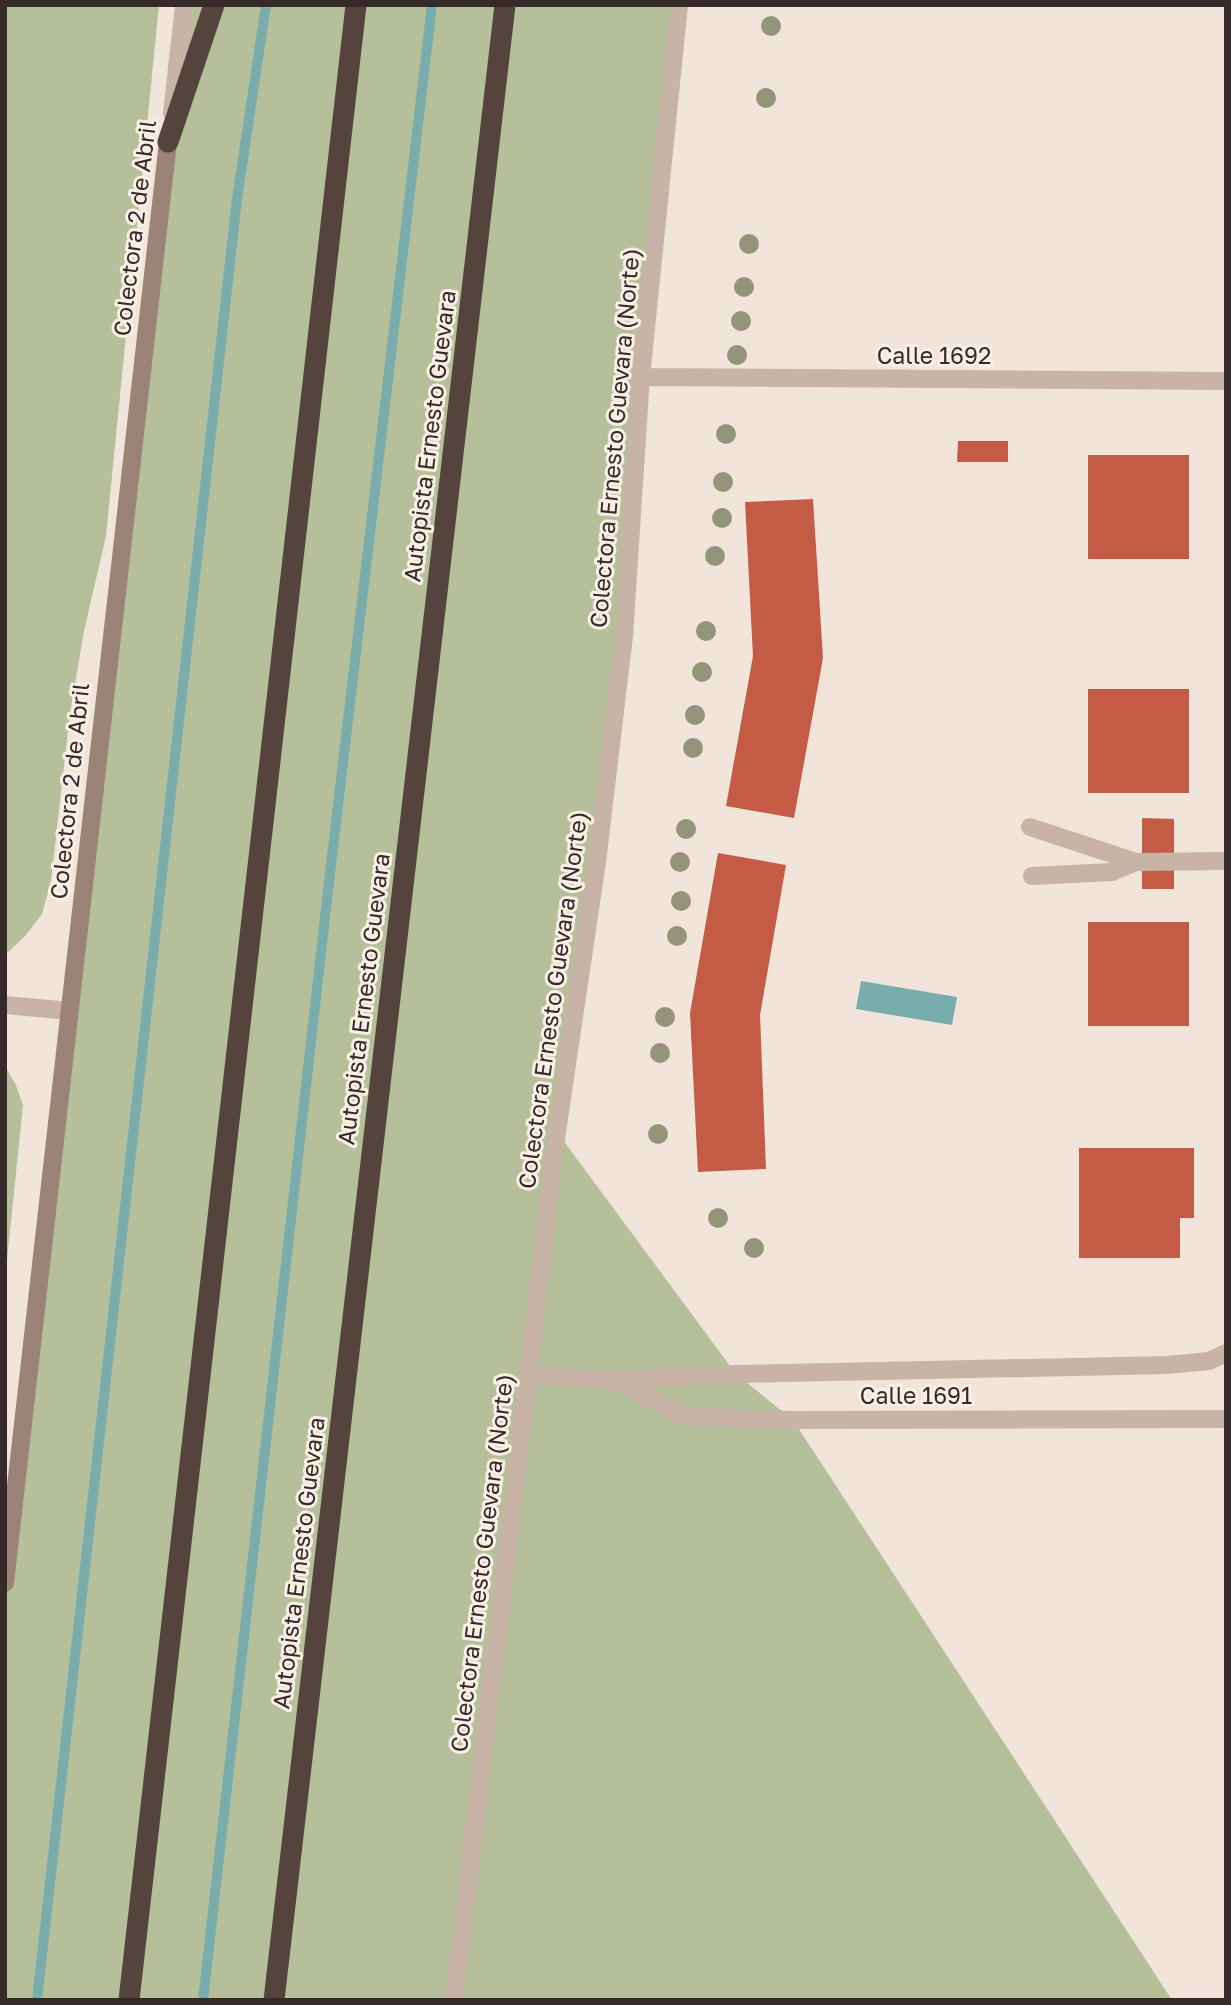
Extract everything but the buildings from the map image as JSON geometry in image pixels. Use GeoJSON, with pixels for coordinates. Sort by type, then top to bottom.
{"type":"FeatureCollection","features":[{"type":"Feature","properties":{"kind":"highway"},"geometry":{"type":"LineString","coordinates":[[169,142],[214,5]]}},
{"type":"Feature","properties":{"kind":"highway"},"geometry":{"type":"LineString","coordinates":[[129,2000],[356,5]]}},
{"type":"Feature","properties":{"kind":"highway","name":"Autopista Ernesto Guevara"},"geometry":{"type":"LineString","coordinates":[[274,2000],[505,5]]}},
{"type":"Feature","properties":{"kind":"main road","name":"Colectora 2 de Abril"},"geometry":{"type":"LineString","coordinates":[[5,1583],[169,142]]}},
{"type":"Feature","properties":{"kind":"street","name":"Colectora 2 de Abril"},"geometry":{"type":"LineString","coordinates":[[169,142],[184,5]]}},
{"type":"Feature","properties":{"kind":"street","name":"Colectora Ernesto Guevara (Norte)"},"geometry":{"type":"LineString","coordinates":[[454,2000],[557,1132],[597,862],[624,636],[641,377],[679,5]]}},
{"type":"Feature","properties":{"kind":"street","name":"Calle 1692"},"geometry":{"type":"LineString","coordinates":[[641,377],[1226,381]]}},
{"type":"Feature","properties":{"kind":"street"},"geometry":{"type":"LineString","coordinates":[[1030,827],[1136,862],[1226,862]]}},
{"type":"Feature","properties":{"kind":"street"},"geometry":{"type":"LineString","coordinates":[[1032,876],[1112,872],[1136,862]]}},
{"type":"Feature","properties":{"kind":"street"},"geometry":{"type":"LineString","coordinates":[[5,1005],[70,1011]]}},
{"type":"Feature","properties":{"kind":"street","name":"Calle 1691"},"geometry":{"type":"LineString","coordinates":[[528,1376],[615,1380],[736,1374],[1167,1365],[1209,1361],[1226,1353]]}},
{"type":"Feature","properties":{"kind":"street","name":"Calle 1691"},"geometry":{"type":"LineString","coordinates":[[615,1380],[687,1417],[793,1420],[1226,1419]]}},
{"type":"Feature","properties":{"kind":"green space"},"geometry":{"type":"Polygon","coordinates":[[[5,5],[159,5],[106,536],[84,631],[70,713],[51,881],[42,914],[26,935],[5,955],[5,5]]]}},
{"type":"Feature","properties":{"kind":"green space"},"geometry":{"type":"Polygon","coordinates":[[[184,5],[679,5],[624,636],[557,1132],[736,1374],[793,1420],[1172,2000],[5,2000],[5,1583],[184,5]]]}},
{"type":"Feature","properties":{"kind":"green space"},"geometry":{"type":"Polygon","coordinates":[[[5,1066],[23,1105],[5,1280],[5,1066]]]}},
{"type":"Feature","properties":{"kind":"water"},"geometry":{"type":"Polygon","coordinates":[[[861,981],[957,997],[952,1025],[856,1009],[861,981]]]}},
{"type":"Feature","properties":{"kind":"waterway"},"geometry":{"type":"LineString","coordinates":[[37,2000],[237,199],[266,5]]}},
{"type":"Feature","properties":{"kind":"waterway"},"geometry":{"type":"LineString","coordinates":[[203,2000],[329,882],[432,5]]}}]}
